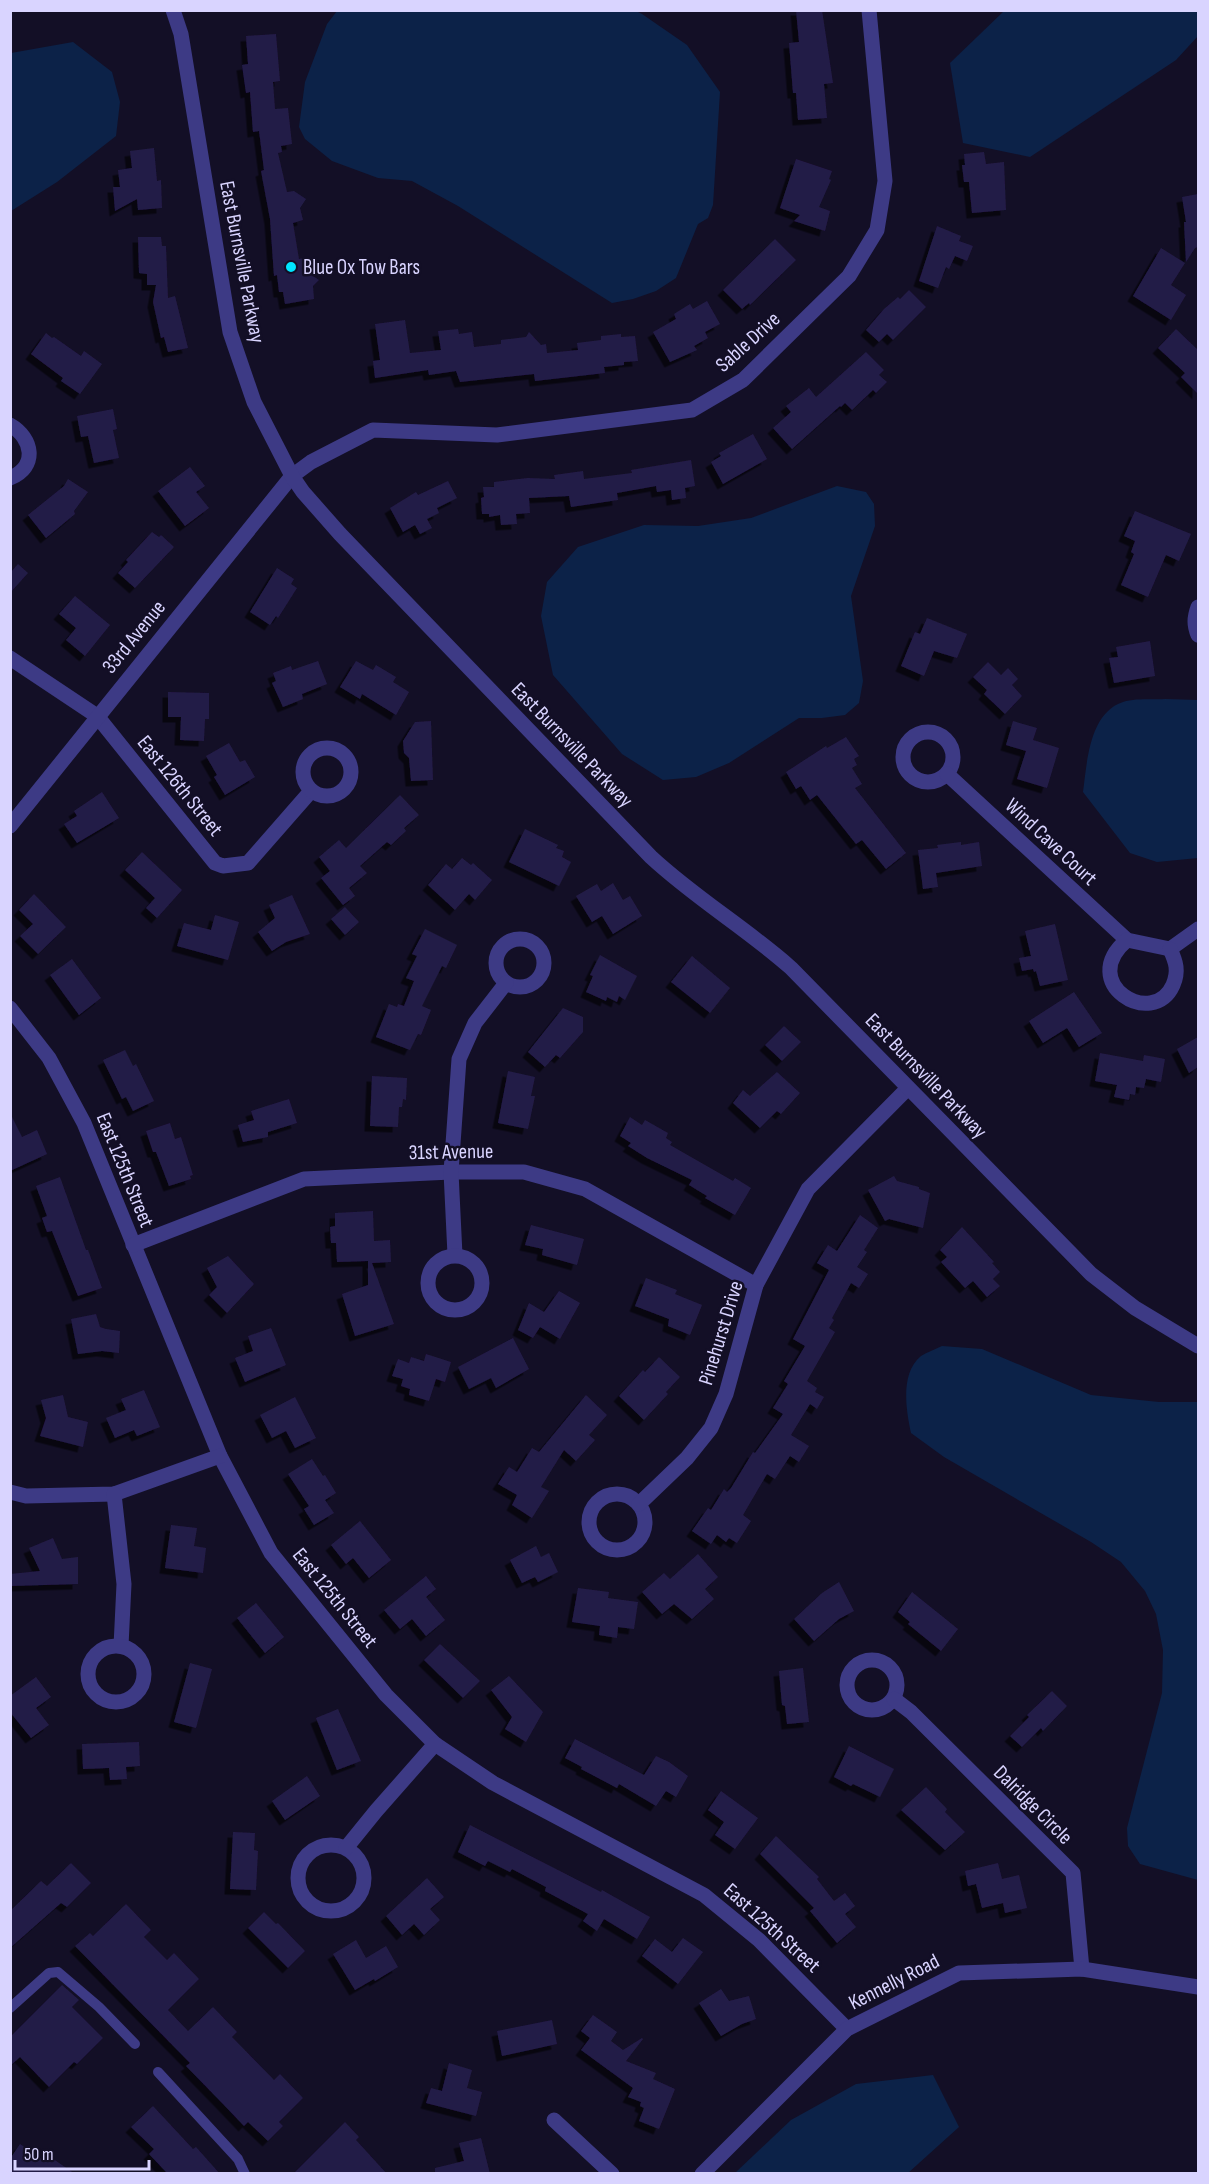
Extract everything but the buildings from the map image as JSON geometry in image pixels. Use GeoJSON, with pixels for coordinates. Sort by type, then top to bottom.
{"type":"FeatureCollection","features":[{"type":"Feature","properties":{"kind":"street","name":"East Burnsville Parkway"},"geometry":{"type":"LineString","coordinates":[[173,10],[181,34],[230,332],[254,402],[292,476],[303,492],[339,534],[651,857],[675,879],[742,927],[791,968],[1091,1274],[1135,1308],[1198,1346]]}},
{"type":"Feature","properties":{"kind":"street","name":"Sable Drive"},"geometry":{"type":"LineString","coordinates":[[292,476],[311,462],[373,430],[497,435],[692,410],[743,380],[849,276],[877,230],[885,181],[869,10]]}},
{"type":"Feature","properties":{"kind":"street"},"geometry":{"type":"LineString","coordinates":[[10,424],[20,430],[27,439],[30,450],[23,471],[10,478]]}},
{"type":"Feature","properties":{"kind":"street","name":"33rd Avenue"},"geometry":{"type":"LineString","coordinates":[[10,826],[292,476]]}},
{"type":"Feature","properties":{"kind":"street"},"geometry":{"type":"LineString","coordinates":[[1198,608],[1195,616],[1198,635]]}},
{"type":"Feature","properties":{"kind":"street","name":"East 126th Street"},"geometry":{"type":"LineString","coordinates":[[10,658],[97,716],[214,863],[223,866],[248,863],[311,791]]}},
{"type":"Feature","properties":{"kind":"street","name":"Wind Cave Court"},"geometry":{"type":"LineString","coordinates":[[947,774],[1127,940]]}},
{"type":"Feature","properties":{"kind":"street"},"geometry":{"type":"LineString","coordinates":[[1170,949],[1176,962],[1177,975],[1172,988],[1162,998],[1150,1003],[1136,1003],[1124,997],[1114,987],[1110,975],[1110,961],[1117,949],[1127,940],[1170,949],[1198,929]]}},
{"type":"Feature","properties":{"kind":"street"},"geometry":{"type":"LineString","coordinates":[[455,1255],[451,1172],[459,1059],[476,1023],[506,983]]}},
{"type":"Feature","properties":{"kind":"street","name":"East 125th Street"},"geometry":{"type":"LineString","coordinates":[[10,1008],[49,1058],[84,1123],[220,1456],[271,1553],[386,1695],[435,1744],[493,1783],[704,1895],[759,1940],[847,2029]]}},
{"type":"Feature","properties":{"kind":"street","name":"Pinehurst Drive"},"geometry":{"type":"LineString","coordinates":[[639,1504],[687,1458],[711,1428],[726,1394],[756,1285],[808,1189],[908,1088]]}},
{"type":"Feature","properties":{"kind":"street","name":"31st Avenue"},"geometry":{"type":"LineString","coordinates":[[133,1245],[304,1179],[451,1172],[524,1172],[585,1189],[756,1285]]}},
{"type":"Feature","properties":{"kind":"street"},"geometry":{"type":"LineString","coordinates":[[10,1492],[26,1496],[114,1494],[220,1456]]}},
{"type":"Feature","properties":{"kind":"street"},"geometry":{"type":"LineString","coordinates":[[114,1494],[124,1584],[121,1646]]}},
{"type":"Feature","properties":{"kind":"street","name":"Dalridge Circle"},"geometry":{"type":"LineString","coordinates":[[894,1700],[911,1712],[1072,1874],[1083,1969]]}},
{"type":"Feature","properties":{"kind":"street"},"geometry":{"type":"LineString","coordinates":[[346,1848],[435,1744]]}},
{"type":"Feature","properties":{"kind":"street"},"geometry":{"type":"LineString","coordinates":[[334,1844],[346,1848],[357,1856],[363,1868],[364,1881],[360,1893],[352,1904],[340,1910],[327,1911],[315,1907],[305,1899],[298,1887],[297,1874],[301,1862],[309,1852],[321,1845],[334,1844]]}},
{"type":"Feature","properties":{"kind":"street","name":"Kennelly Road"},"geometry":{"type":"LineString","coordinates":[[702,2174],[847,2029],[959,1973],[1083,1969],[1198,1987]]}},
{"type":"Feature","properties":{"kind":"street"},"geometry":{"type":"LineString","coordinates":[[554,2120],[612,2174]]}},
{"type":"Feature","properties":{"kind":"lane"},"geometry":{"type":"LineString","coordinates":[[10,2008],[49,1973],[58,1972],[99,2007],[135,2044]]}},
{"type":"Feature","properties":{"kind":"lane"},"geometry":{"type":"LineString","coordinates":[[158,2072],[238,2158],[245,2174]]}},
{"type":"Feature","properties":{"kind":"water"},"geometry":{"type":"Polygon","coordinates":[[[634,10],[687,45],[720,92],[713,205],[708,218],[698,224],[676,278],[656,291],[612,303],[458,206],[412,181],[378,178],[332,161],[305,139],[299,127],[305,82],[327,24],[337,11],[634,10]]]}},
{"type":"Feature","properties":{"kind":"water"},"geometry":{"type":"Polygon","coordinates":[[[1004,11],[1198,11],[1198,36],[1176,60],[1030,157],[963,143],[950,63],[1004,11]]]}},
{"type":"Feature","properties":{"kind":"water"},"geometry":{"type":"Polygon","coordinates":[[[73,42],[112,72],[120,102],[116,136],[57,182],[11,211],[11,53],[73,42]]]}},
{"type":"Feature","properties":{"kind":"water"},"geometry":{"type":"Polygon","coordinates":[[[837,486],[866,492],[874,504],[875,526],[851,596],[863,681],[859,703],[845,715],[799,718],[729,763],[696,777],[663,780],[622,754],[553,675],[541,616],[547,582],[578,547],[644,525],[698,526],[751,518],[837,486]]]}},
{"type":"Feature","properties":{"kind":"water"},"geometry":{"type":"Polygon","coordinates":[[[1165,699],[1198,700],[1198,858],[1157,862],[1130,853],[1083,792],[1088,754],[1096,728],[1103,717],[1123,702],[1165,699]]]}},
{"type":"Feature","properties":{"kind":"water"},"geometry":{"type":"Polygon","coordinates":[[[942,1346],[982,1349],[1091,1395],[1159,1402],[1198,1402],[1198,1880],[1140,1864],[1128,1846],[1127,1828],[1162,1693],[1163,1650],[1156,1614],[1145,1591],[1121,1562],[1091,1542],[944,1457],[911,1433],[906,1403],[910,1372],[914,1363],[921,1356],[942,1346]]]}},
{"type":"Feature","properties":{"kind":"water"},"geometry":{"type":"Polygon","coordinates":[[[933,2075],[959,2127],[908,2173],[735,2173],[791,2120],[856,2084],[933,2075]]]}},
{"type":"Feature","properties":{"kind":"place","name":"Blue Ox Tow Bars"},"geometry":{"type":"Point","coordinates":[291,267]}}]}
